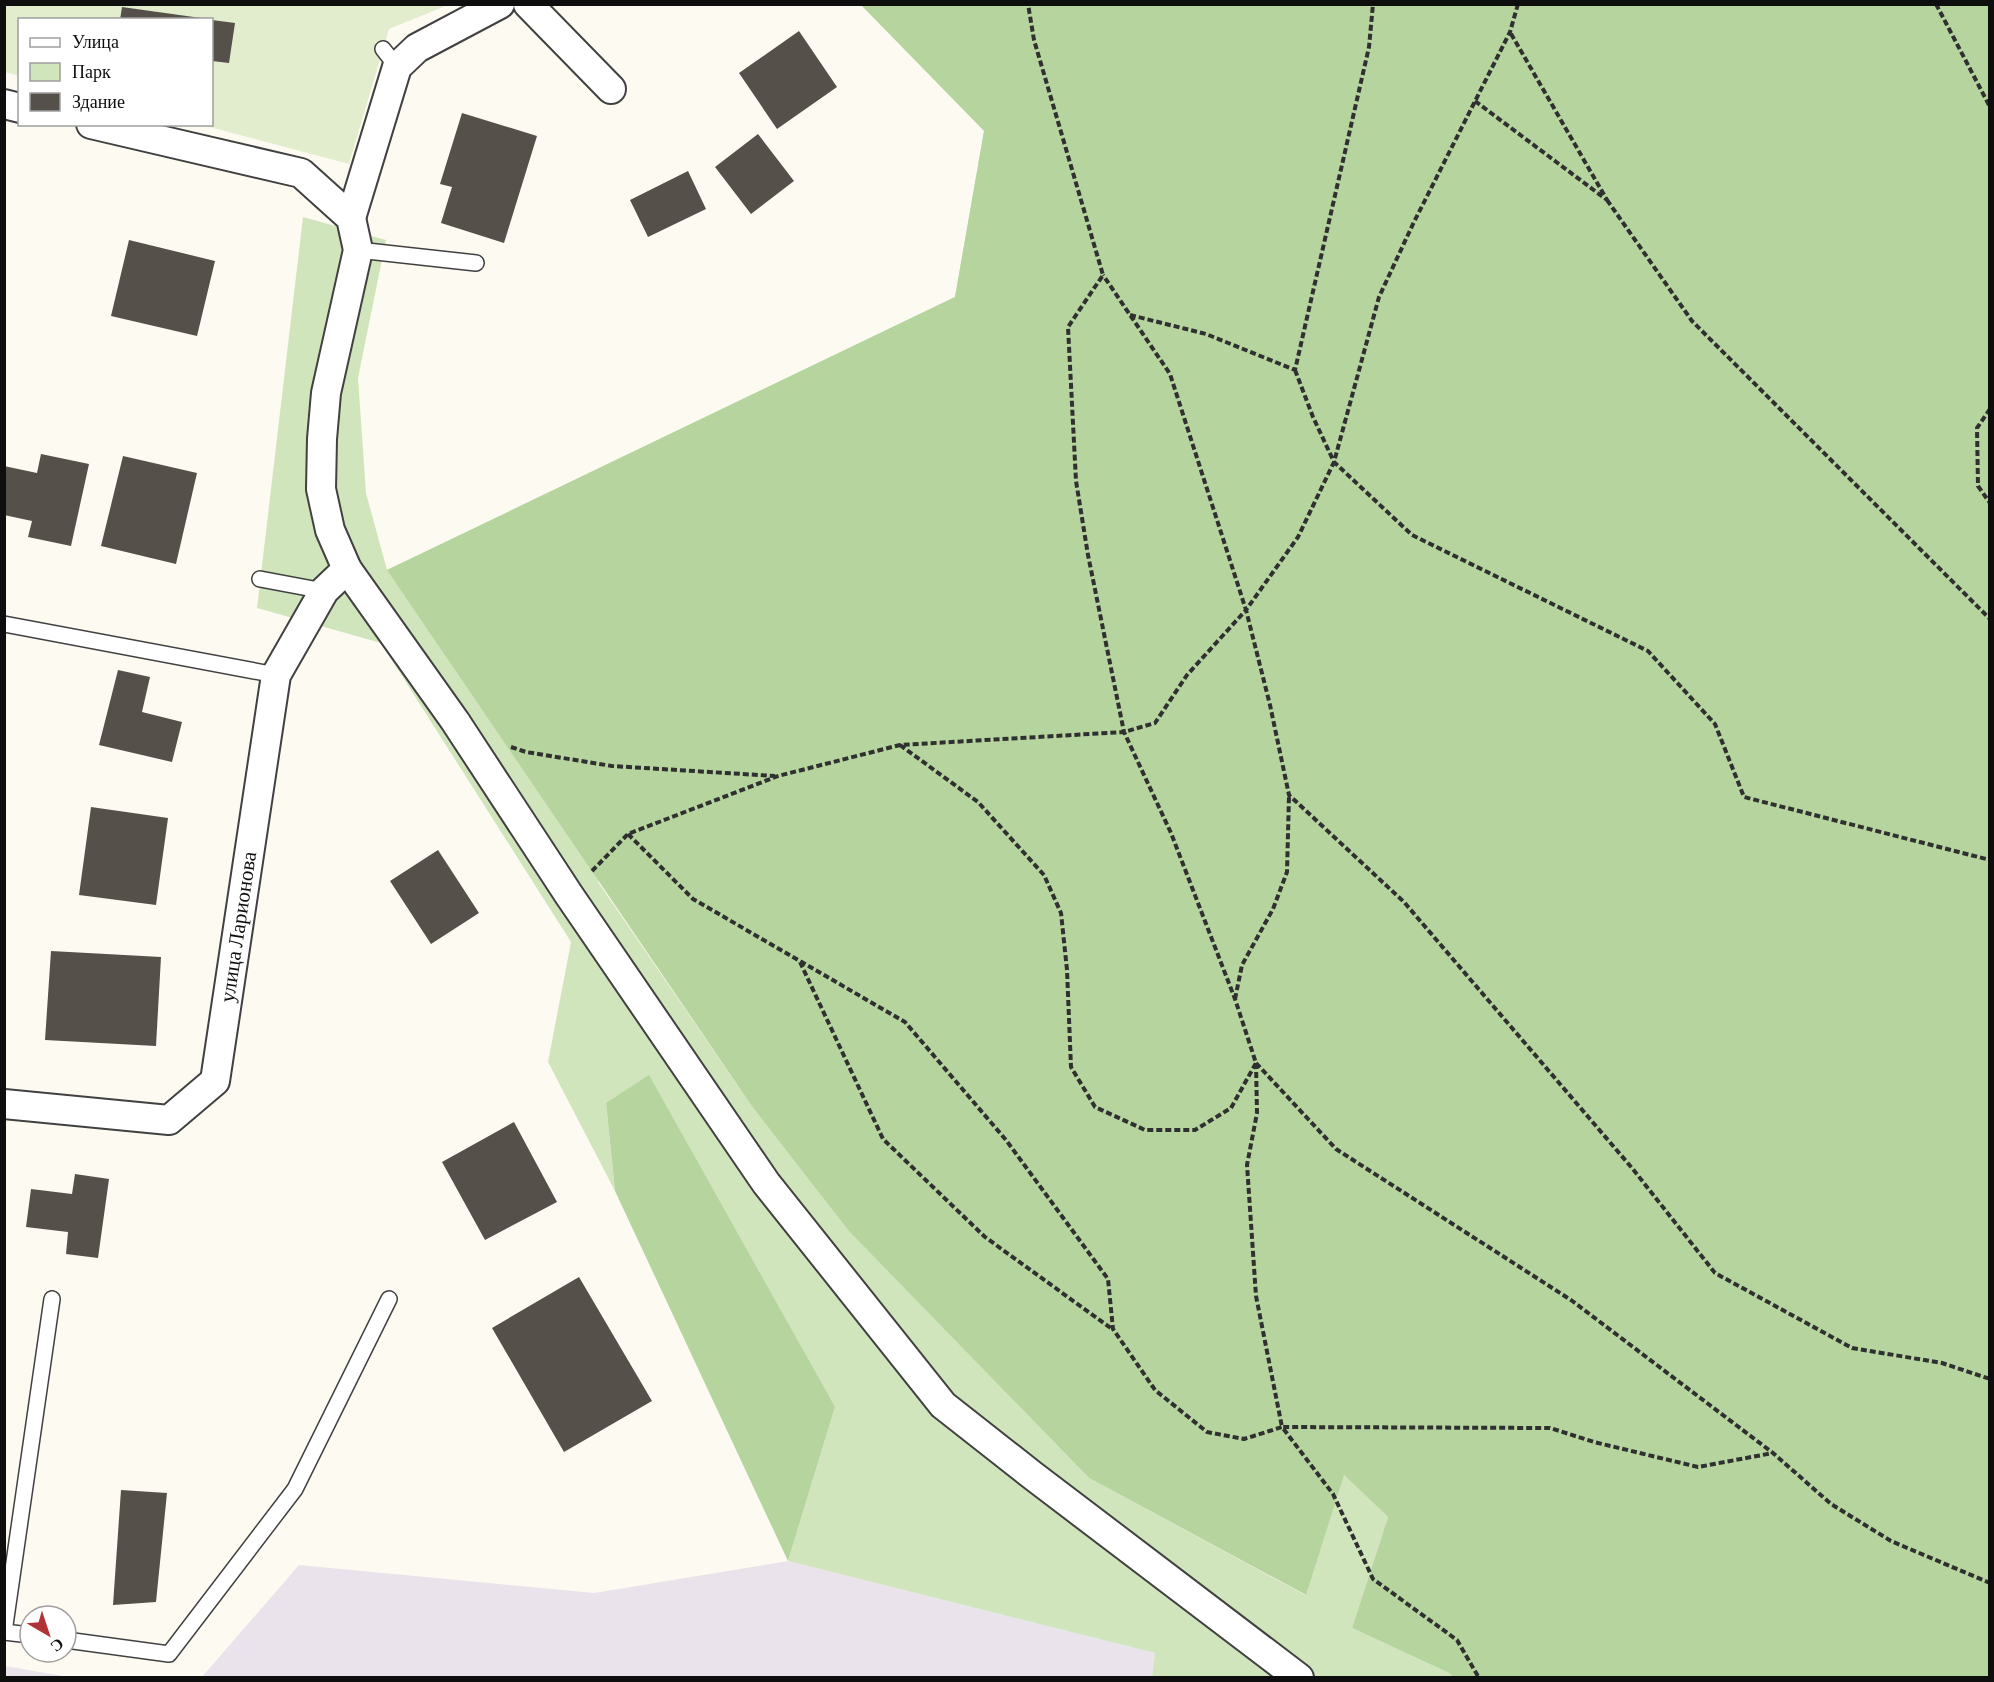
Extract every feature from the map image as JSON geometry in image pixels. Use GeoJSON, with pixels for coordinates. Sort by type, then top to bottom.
{"type":"FeatureCollection","features":[{"type":"Feature","properties":{"kind":"street"},"geometry":{"type":"LineString","coordinates":[[500,4],[417,48],[390,58],[351,218],[358,249],[326,393],[322,439],[321,489],[330,530],[347,569],[455,721],[569,895],[766,1183],[943,1405],[1299,1677]]}},
{"type":"Feature","properties":{"kind":"street"},"geometry":{"type":"LineString","coordinates":[[528,4],[611,89]]}},
{"type":"Feature","properties":{"kind":"street"},"geometry":{"type":"LineString","coordinates":[[99,126],[301,174],[351,218]]}},
{"type":"Feature","properties":{"kind":"street","name":"улица Ларионова"},"geometry":{"type":"LineString","coordinates":[[4,1104],[169,1120],[215,1081],[276,675],[324,591],[347,569]]}},
{"type":"Feature","properties":{"kind":"lane"},"geometry":{"type":"LineString","coordinates":[[358,249],[476,263]]}},
{"type":"Feature","properties":{"kind":"lane"},"geometry":{"type":"LineString","coordinates":[[260,579],[324,591]]}},
{"type":"Feature","properties":{"kind":"lane"},"geometry":{"type":"LineString","coordinates":[[4,624],[276,675]]}},
{"type":"Feature","properties":{"kind":"lane"},"geometry":{"type":"LineString","coordinates":[[18,1634],[4,1632],[52,1299]]}},
{"type":"Feature","properties":{"kind":"lane"},"geometry":{"type":"LineString","coordinates":[[78,1642],[169,1654],[295,1489],[389,1299]]}},
{"type":"Feature","properties":{"kind":"path"},"geometry":{"type":"LineString","coordinates":[[1028,4],[1034,40],[1103,275],[1170,374],[1246,610],[1270,705],[1288,795],[1287,872],[1273,909],[1242,964],[1235,999]]}},
{"type":"Feature","properties":{"kind":"path"},"geometry":{"type":"LineString","coordinates":[[1373,4],[1369,47],[1295,370],[1334,462],[1412,535],[1648,651],[1715,724],[1744,797],[1989,860]]}},
{"type":"Feature","properties":{"kind":"path"},"geometry":{"type":"LineString","coordinates":[[569,895],[628,834],[778,776],[900,745],[1124,732],[1155,723],[1187,675],[1246,610],[1298,537],[1334,462],[1379,297],[1413,224],[1510,32],[1518,4]]}},
{"type":"Feature","properties":{"kind":"path"},"geometry":{"type":"LineString","coordinates":[[1936,4],[1989,107]]}},
{"type":"Feature","properties":{"kind":"path"},"geometry":{"type":"LineString","coordinates":[[1510,32],[1607,200],[1692,321],[1989,619]]}},
{"type":"Feature","properties":{"kind":"path"},"geometry":{"type":"LineString","coordinates":[[1475,101],[1607,200]]}},
{"type":"Feature","properties":{"kind":"path"},"geometry":{"type":"LineString","coordinates":[[1103,275],[1068,327],[1076,480],[1088,555],[1124,732],[1171,833],[1235,999],[1256,1063],[1257,1113],[1247,1165],[1256,1296],[1282,1427],[1333,1494],[1373,1579],[1457,1640],[1479,1677]]}},
{"type":"Feature","properties":{"kind":"path"},"geometry":{"type":"LineString","coordinates":[[1129,315],[1206,334],[1295,370]]}},
{"type":"Feature","properties":{"kind":"path"},"geometry":{"type":"LineString","coordinates":[[1989,409],[1977,428],[1977,486],[1989,503]]}},
{"type":"Feature","properties":{"kind":"path"},"geometry":{"type":"LineString","coordinates":[[900,745],[978,802],[1044,875],[1061,913],[1067,970],[1071,1067],[1095,1107],[1145,1130],[1196,1130],[1231,1108],[1256,1063]]}},
{"type":"Feature","properties":{"kind":"path"},"geometry":{"type":"LineString","coordinates":[[508,746],[526,752],[612,766],[778,776]]}},
{"type":"Feature","properties":{"kind":"path"},"geometry":{"type":"LineString","coordinates":[[1288,795],[1404,902],[1632,1168],[1715,1273],[1852,1347],[1942,1363],[1989,1379]]}},
{"type":"Feature","properties":{"kind":"path"},"geometry":{"type":"LineString","coordinates":[[628,834],[693,899],[905,1022],[1006,1140],[1108,1280],[1113,1329]]}},
{"type":"Feature","properties":{"kind":"path"},"geometry":{"type":"LineString","coordinates":[[799,961],[883,1140],[986,1237],[1113,1329],[1155,1390],[1207,1432],[1244,1439],[1282,1427],[1550,1428],[1594,1442],[1698,1467],[1773,1453]]}},
{"type":"Feature","properties":{"kind":"path"},"geometry":{"type":"LineString","coordinates":[[1256,1063],[1336,1149],[1570,1300],[1773,1453],[1831,1504],[1891,1541],[1989,1583]]}},
{"type":"Feature","properties":{"kind":"shaded area"},"geometry":{"type":"Polygon","coordinates":[[[788,1561],[1155,1653],[1152,1678],[201,1678],[299,1565],[594,1593],[788,1561]]]}},
{"type":"Feature","properties":{"kind":"shaded area"},"geometry":{"type":"Polygon","coordinates":[[[5,1666],[69,1677],[5,1677],[5,1666]]]}},
{"type":"Feature","properties":{"kind":"green space"},"geometry":{"type":"Polygon","coordinates":[[[4,5],[448,5],[389,29],[349,164],[206,126],[213,126],[213,18],[18,18],[18,76],[5,72],[4,5]]]}},
{"type":"Feature","properties":{"kind":"green space"},"geometry":{"type":"Polygon","coordinates":[[[861,5],[1989,5],[1989,1677],[1453,1677],[1449,1673],[1352,1628],[1388,1517],[1344,1475],[1306,1595],[1089,1478],[849,1231],[751,1105],[387,570],[955,297],[984,131],[861,5]]]}},
{"type":"Feature","properties":{"kind":"green space"},"geometry":{"type":"Polygon","coordinates":[[[984,131],[1093,179],[598,882],[751,1105],[849,1230],[1089,1478],[1305,1595],[1343,1474],[1388,1517],[1352,1628],[1449,1673],[1453,1677],[1152,1677],[1155,1653],[788,1561],[835,1407],[606,1103],[615,1191],[548,1062],[571,942],[381,643],[257,608],[303,217],[386,240],[358,378],[366,493],[387,570],[955,297],[984,131]]]}},
{"type":"Feature","properties":{"kind":"green space"},"geometry":{"type":"Polygon","coordinates":[[[649,1075],[835,1407],[788,1561],[615,1191],[606,1103],[649,1075]]]}},
{"type":"Feature","properties":{"kind":"building"},"geometry":{"type":"Polygon","coordinates":[[[122,7],[201,18],[120,18],[122,7]]]}},
{"type":"Feature","properties":{"kind":"building"},"geometry":{"type":"Polygon","coordinates":[[[213,20],[235,23],[229,63],[213,61],[213,20]]]}},
{"type":"Feature","properties":{"kind":"building"},"geometry":{"type":"Polygon","coordinates":[[[799,31],[837,87],[777,129],[739,73],[799,31]]]}},
{"type":"Feature","properties":{"kind":"building"},"geometry":{"type":"Polygon","coordinates":[[[462,113],[537,136],[504,243],[441,223],[452,187],[440,184],[462,113]]]}},
{"type":"Feature","properties":{"kind":"building"},"geometry":{"type":"Polygon","coordinates":[[[758,134],[794,181],[751,214],[715,167],[758,134]]]}},
{"type":"Feature","properties":{"kind":"building"},"geometry":{"type":"Polygon","coordinates":[[[688,171],[706,209],[648,237],[630,200],[688,171]]]}},
{"type":"Feature","properties":{"kind":"building"},"geometry":{"type":"Polygon","coordinates":[[[129,240],[215,261],[197,336],[111,316],[129,240]]]}},
{"type":"Feature","properties":{"kind":"building"},"geometry":{"type":"Polygon","coordinates":[[[41,454],[89,464],[71,546],[28,537],[32,521],[4,515],[4,466],[37,473],[41,454]]]}},
{"type":"Feature","properties":{"kind":"building"},"geometry":{"type":"Polygon","coordinates":[[[123,456],[197,473],[176,564],[101,546],[123,456]]]}},
{"type":"Feature","properties":{"kind":"building"},"geometry":{"type":"Polygon","coordinates":[[[118,670],[150,677],[142,712],[182,722],[172,762],[99,745],[118,670]]]}},
{"type":"Feature","properties":{"kind":"building"},"geometry":{"type":"Polygon","coordinates":[[[91,807],[168,818],[156,905],[79,895],[91,807]]]}},
{"type":"Feature","properties":{"kind":"building"},"geometry":{"type":"Polygon","coordinates":[[[438,850],[479,913],[431,944],[390,881],[438,850]]]}},
{"type":"Feature","properties":{"kind":"building"},"geometry":{"type":"Polygon","coordinates":[[[51,951],[161,957],[156,1046],[45,1040],[51,951]]]}},
{"type":"Feature","properties":{"kind":"building"},"geometry":{"type":"Polygon","coordinates":[[[514,1122],[557,1202],[485,1240],[442,1162],[514,1122]]]}},
{"type":"Feature","properties":{"kind":"building"},"geometry":{"type":"Polygon","coordinates":[[[75,1174],[109,1179],[98,1258],[66,1254],[68,1232],[26,1227],[31,1189],[72,1194],[75,1174]]]}},
{"type":"Feature","properties":{"kind":"building"},"geometry":{"type":"Polygon","coordinates":[[[579,1277],[652,1401],[564,1452],[492,1328],[579,1277]]]}},
{"type":"Feature","properties":{"kind":"building"},"geometry":{"type":"Polygon","coordinates":[[[121,1490],[167,1493],[156,1602],[113,1605],[121,1490]]]}}]}
